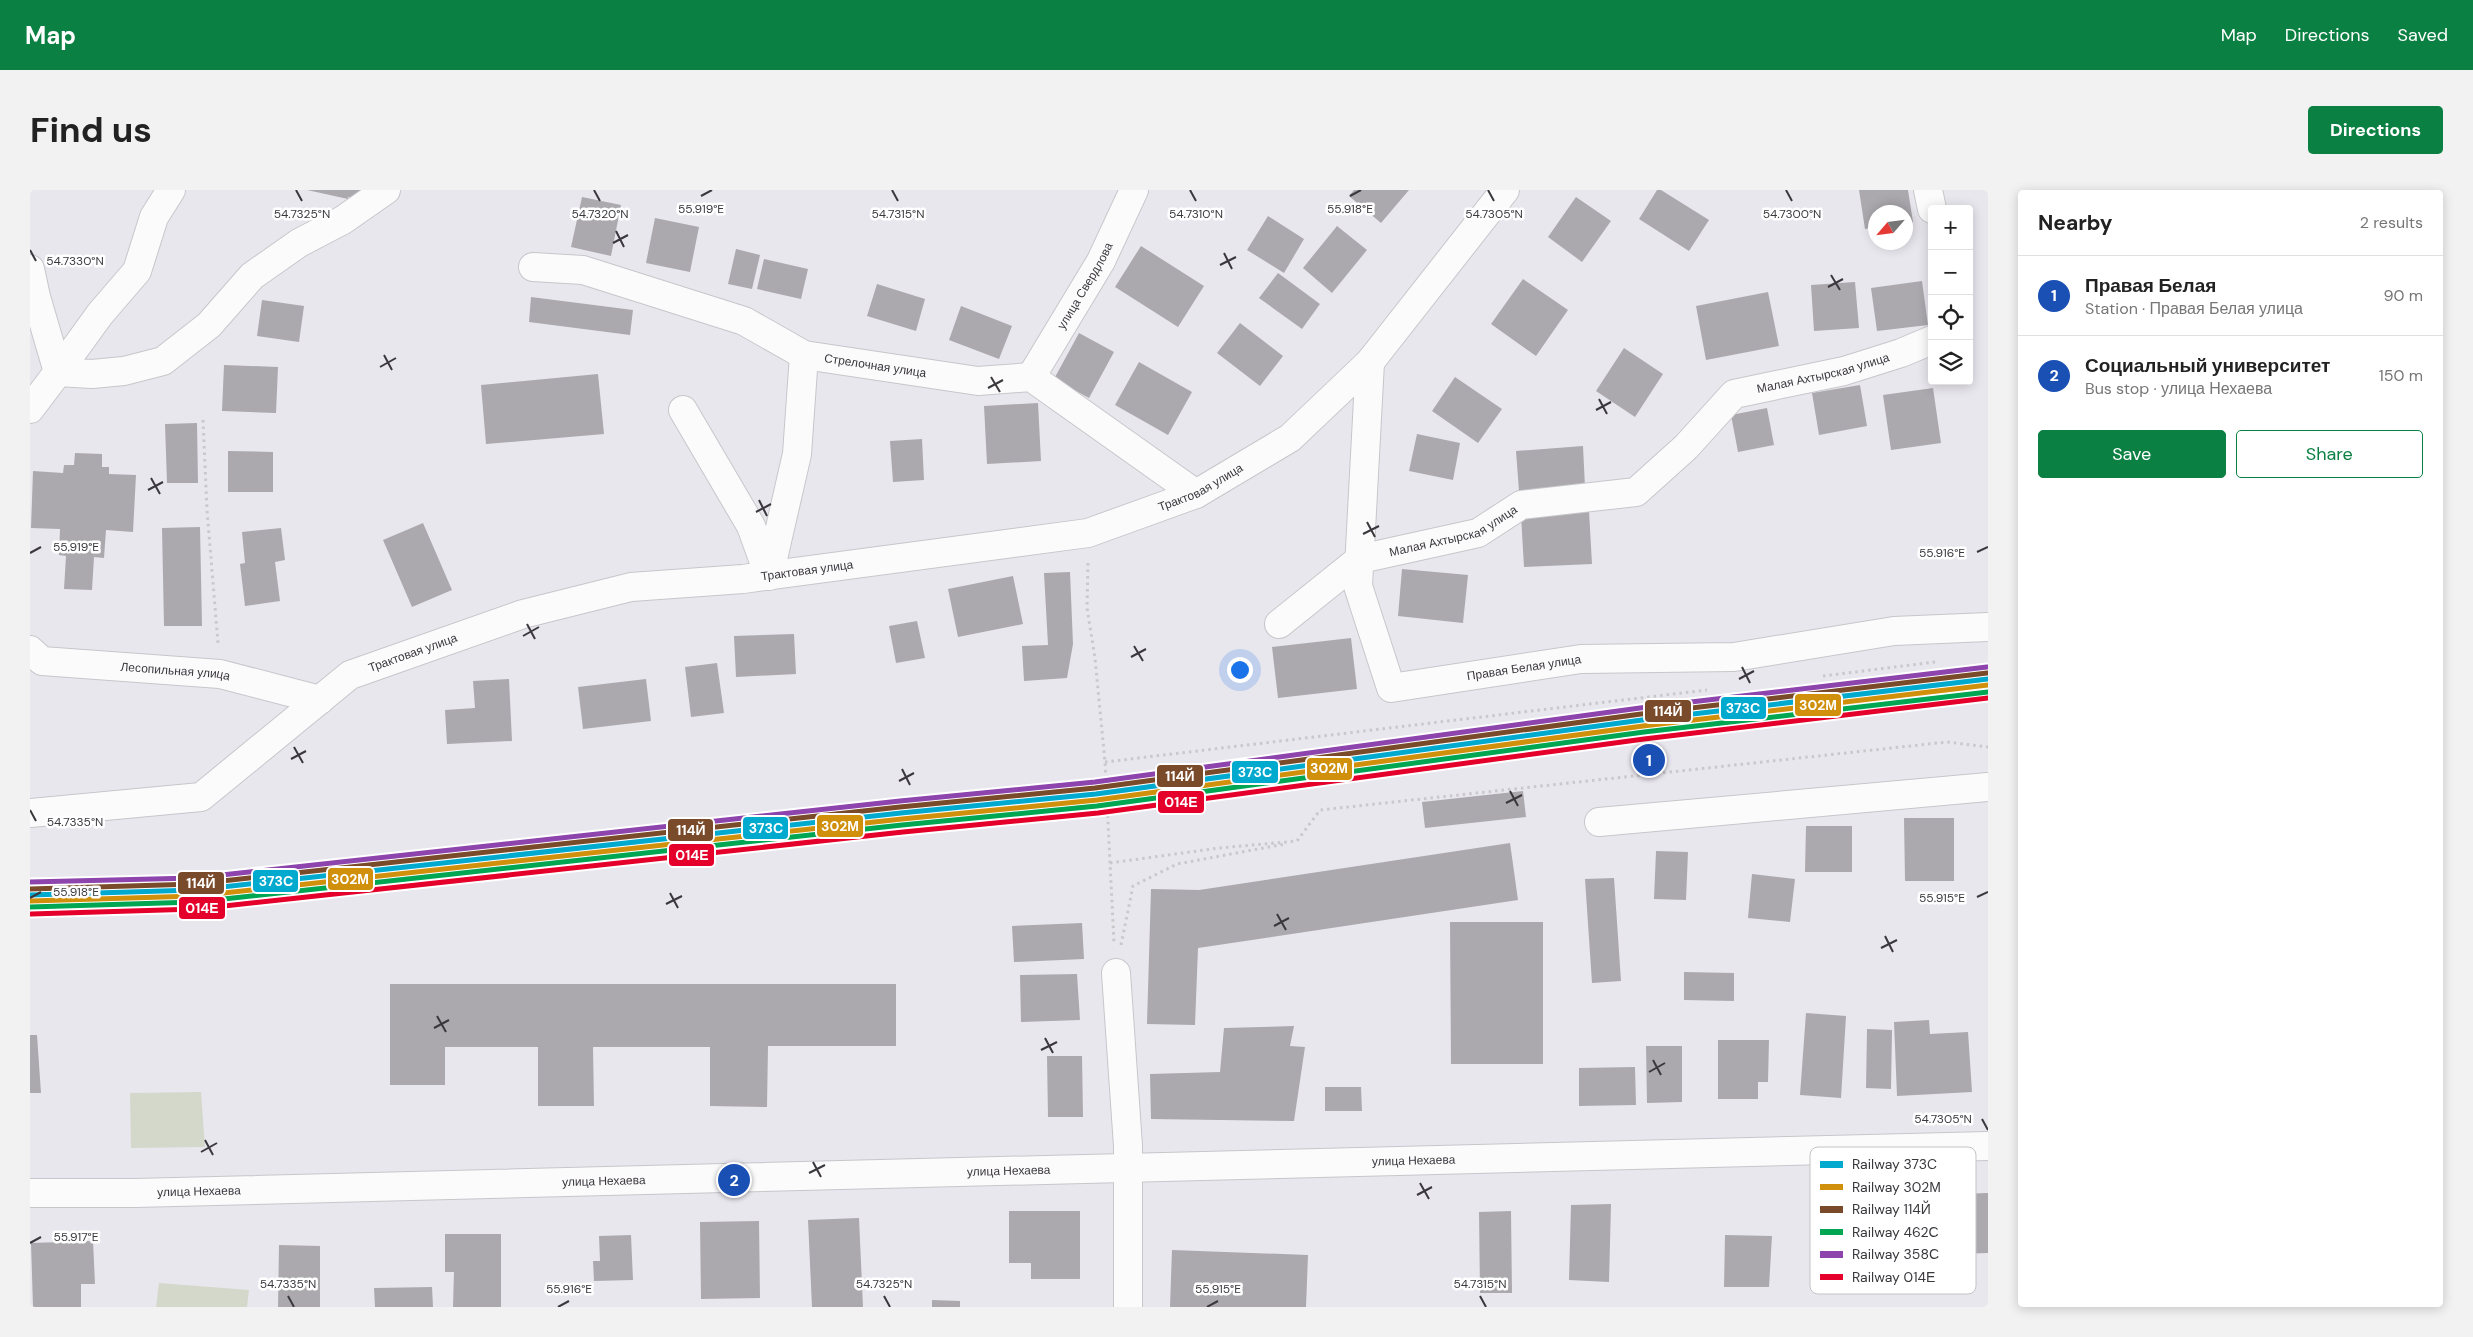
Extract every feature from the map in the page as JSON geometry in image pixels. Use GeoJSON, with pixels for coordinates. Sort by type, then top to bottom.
{"type":"FeatureCollection","features":[{"type":"Feature","properties":{"kind":"street"},"geometry":{"type":"LineString","coordinates":[[30,409],[100,314],[137,271],[154,217],[171,190]]}},
{"type":"Feature","properties":{"kind":"street"},"geometry":{"type":"LineString","coordinates":[[58,372],[92,374],[124,371],[163,360],[209,325],[252,276],[299,243],[343,220],[386,190]]}},
{"type":"Feature","properties":{"kind":"street","name":"улица Свердлова"},"geometry":{"type":"LineString","coordinates":[[1031,377],[1101,260],[1134,190]]}},
{"type":"Feature","properties":{"kind":"street","name":"Трактовая улица"},"geometry":{"type":"LineString","coordinates":[[30,813],[201,797],[350,675],[523,614],[631,587],[770,576],[1088,533],[1196,494],[1290,438],[1370,362],[1504,190]]}},
{"type":"Feature","properties":{"kind":"street"},"geometry":{"type":"LineString","coordinates":[[1928,190],[1931,205]]}},
{"type":"Feature","properties":{"kind":"street","name":"Стрелочная улица"},"geometry":{"type":"LineString","coordinates":[[533,267],[583,270],[744,321],[804,355],[978,381],[1031,377]]}},
{"type":"Feature","properties":{"kind":"street"},"geometry":{"type":"LineString","coordinates":[[30,270],[33,297],[58,372]]}},
{"type":"Feature","properties":{"kind":"street","name":"Малая Ахтырская улица"},"geometry":{"type":"LineString","coordinates":[[1279,624],[1360,559],[1478,533],[1521,505],[1636,492],[1686,447],[1734,394],[1844,371],[1901,353],[1928,342]]}},
{"type":"Feature","properties":{"kind":"street"},"geometry":{"type":"LineString","coordinates":[[770,576],[797,454],[804,355]]}},
{"type":"Feature","properties":{"kind":"street","name":"Правая Белая улица"},"geometry":{"type":"LineString","coordinates":[[1370,362],[1358,586],[1391,688],[1581,659],[1734,657],[1894,631],[1988,627]]}},
{"type":"Feature","properties":{"kind":"street"},"geometry":{"type":"LineString","coordinates":[[1031,377],[1196,494]]}},
{"type":"Feature","properties":{"kind":"street"},"geometry":{"type":"LineString","coordinates":[[683,410],[751,526],[770,576]]}},
{"type":"Feature","properties":{"kind":"street","name":"Лесопильная улица"},"geometry":{"type":"LineString","coordinates":[[30,650],[42,661],[220,674],[320,700]]}},
{"type":"Feature","properties":{"kind":"street"},"geometry":{"type":"LineString","coordinates":[[1599,822],[1988,787]]}},
{"type":"Feature","properties":{"kind":"street"},"geometry":{"type":"LineString","coordinates":[[1116,973],[1127,1167],[1128,1307]]}},
{"type":"Feature","properties":{"kind":"street","name":"улица Нехаева"},"geometry":{"type":"LineString","coordinates":[[1947,1147],[1988,1146]]}},
{"type":"Feature","properties":{"kind":"street","name":"улица Нехаева"},"geometry":{"type":"LineString","coordinates":[[30,1193],[135,1192],[1810,1150]]}},
{"type":"Feature","properties":{"kind":"path"},"geometry":{"type":"LineString","coordinates":[[203,420],[207,510],[220,674]]}},
{"type":"Feature","properties":{"kind":"path"},"geometry":{"type":"LineString","coordinates":[[1088,533],[1087,608],[1095,658],[1105,762],[1116,973]]}},
{"type":"Feature","properties":{"kind":"path"},"geometry":{"type":"LineString","coordinates":[[1817,676],[1935,662]]}},
{"type":"Feature","properties":{"kind":"path"},"geometry":{"type":"LineString","coordinates":[[1105,762],[1709,689]]}},
{"type":"Feature","properties":{"kind":"path"},"geometry":{"type":"LineString","coordinates":[[1116,973],[1133,886],[1177,864],[1244,853],[1297,841],[1320,810],[1947,742],[1988,747]]}},
{"type":"Feature","properties":{"kind":"path"},"geometry":{"type":"LineString","coordinates":[[1110,863],[1219,848],[1297,841]]}},
{"type":"Feature","properties":{"kind":"shaded area"},"geometry":{"type":"Polygon","coordinates":[[[201,1092],[205,1147],[131,1148],[130,1093],[201,1092]]]}},
{"type":"Feature","properties":{"kind":"shaded area"},"geometry":{"type":"Polygon","coordinates":[[[159,1283],[249,1290],[247,1307],[156,1307],[159,1283]]]}},
{"type":"Feature","properties":{"kind":"building"},"geometry":{"type":"Polygon","coordinates":[[[307,190],[362,190],[360,199],[348,197],[348,199],[307,190]]]}},
{"type":"Feature","properties":{"kind":"building"},"geometry":{"type":"Polygon","coordinates":[[[1354,190],[1409,190],[1381,223],[1349,196],[1354,190]]]}},
{"type":"Feature","properties":{"kind":"building"},"geometry":{"type":"Polygon","coordinates":[[[1657,190],[1661,190],[1709,220],[1689,251],[1639,219],[1657,190]]]}},
{"type":"Feature","properties":{"kind":"building"},"geometry":{"type":"Polygon","coordinates":[[[1859,190],[1908,190],[1910,205],[1868,205],[1868,228],[1865,229],[1859,190]]]}},
{"type":"Feature","properties":{"kind":"building"},"geometry":{"type":"Polygon","coordinates":[[[582,197],[621,205],[611,256],[571,247],[582,197]]]}},
{"type":"Feature","properties":{"kind":"building"},"geometry":{"type":"Polygon","coordinates":[[[1576,197],[1611,221],[1582,262],[1548,237],[1576,197]]]}},
{"type":"Feature","properties":{"kind":"building"},"geometry":{"type":"Polygon","coordinates":[[[1268,216],[1304,239],[1284,273],[1247,250],[1268,216]]]}},
{"type":"Feature","properties":{"kind":"building"},"geometry":{"type":"Polygon","coordinates":[[[655,218],[699,227],[690,272],[646,263],[655,218]]]}},
{"type":"Feature","properties":{"kind":"building"},"geometry":{"type":"Polygon","coordinates":[[[1337,226],[1367,250],[1332,293],[1303,268],[1337,226]]]}},
{"type":"Feature","properties":{"kind":"building"},"geometry":{"type":"Polygon","coordinates":[[[1141,246],[1204,286],[1178,327],[1115,287],[1141,246]]]}},
{"type":"Feature","properties":{"kind":"building"},"geometry":{"type":"Polygon","coordinates":[[[736,249],[760,255],[752,289],[728,284],[736,249]]]}},
{"type":"Feature","properties":{"kind":"building"},"geometry":{"type":"Polygon","coordinates":[[[764,259],[808,269],[801,299],[757,289],[764,259]]]}},
{"type":"Feature","properties":{"kind":"building"},"geometry":{"type":"Polygon","coordinates":[[[1278,273],[1320,304],[1302,329],[1259,298],[1278,273]]]}},
{"type":"Feature","properties":{"kind":"building"},"geometry":{"type":"Polygon","coordinates":[[[1523,279],[1568,310],[1536,356],[1491,324],[1523,279]]]}},
{"type":"Feature","properties":{"kind":"building"},"geometry":{"type":"Polygon","coordinates":[[[1922,281],[1928,325],[1877,331],[1871,288],[1922,281]]]}},
{"type":"Feature","properties":{"kind":"building"},"geometry":{"type":"Polygon","coordinates":[[[1855,282],[1859,328],[1814,331],[1811,285],[1855,282]]]}},
{"type":"Feature","properties":{"kind":"building"},"geometry":{"type":"Polygon","coordinates":[[[877,284],[925,299],[916,331],[867,316],[877,284]]]}},
{"type":"Feature","properties":{"kind":"building"},"geometry":{"type":"Polygon","coordinates":[[[1768,292],[1779,346],[1706,360],[1696,306],[1768,292]]]}},
{"type":"Feature","properties":{"kind":"building"},"geometry":{"type":"Polygon","coordinates":[[[531,297],[633,310],[630,335],[529,322],[531,297]]]}},
{"type":"Feature","properties":{"kind":"building"},"geometry":{"type":"Polygon","coordinates":[[[262,300],[304,306],[299,342],[257,336],[262,300]]]}},
{"type":"Feature","properties":{"kind":"building"},"geometry":{"type":"Polygon","coordinates":[[[961,306],[1012,326],[999,359],[949,340],[961,306]]]}},
{"type":"Feature","properties":{"kind":"building"},"geometry":{"type":"Polygon","coordinates":[[[1240,323],[1283,356],[1260,386],[1217,353],[1240,323]]]}},
{"type":"Feature","properties":{"kind":"building"},"geometry":{"type":"Polygon","coordinates":[[[1079,333],[1114,352],[1089,398],[1054,379],[1079,333]]]}},
{"type":"Feature","properties":{"kind":"building"},"geometry":{"type":"Polygon","coordinates":[[[1624,348],[1663,374],[1635,417],[1596,391],[1624,348]]]}},
{"type":"Feature","properties":{"kind":"building"},"geometry":{"type":"Polygon","coordinates":[[[1139,362],[1192,392],[1168,435],[1115,405],[1139,362]]]}},
{"type":"Feature","properties":{"kind":"building"},"geometry":{"type":"Polygon","coordinates":[[[224,365],[278,367],[276,413],[222,411],[224,365]]]}},
{"type":"Feature","properties":{"kind":"building"},"geometry":{"type":"Polygon","coordinates":[[[598,374],[604,434],[486,444],[481,385],[598,374]]]}},
{"type":"Feature","properties":{"kind":"building"},"geometry":{"type":"Polygon","coordinates":[[[1455,377],[1502,409],[1478,443],[1432,411],[1455,377]]]}},
{"type":"Feature","properties":{"kind":"building"},"geometry":{"type":"Polygon","coordinates":[[[1860,385],[1867,426],[1819,435],[1812,393],[1860,385]]]}},
{"type":"Feature","properties":{"kind":"building"},"geometry":{"type":"Polygon","coordinates":[[[1933,388],[1941,443],[1891,450],[1883,395],[1933,388]]]}},
{"type":"Feature","properties":{"kind":"building"},"geometry":{"type":"Polygon","coordinates":[[[1038,403],[1041,461],[987,464],[984,406],[1038,403]]]}},
{"type":"Feature","properties":{"kind":"building"},"geometry":{"type":"Polygon","coordinates":[[[1767,408],[1774,445],[1738,452],[1731,415],[1767,408]]]}},
{"type":"Feature","properties":{"kind":"building"},"geometry":{"type":"Polygon","coordinates":[[[197,423],[198,483],[167,483],[165,424],[197,423]]]}},
{"type":"Feature","properties":{"kind":"building"},"geometry":{"type":"Polygon","coordinates":[[[1417,434],[1460,443],[1453,480],[1409,471],[1417,434]]]}},
{"type":"Feature","properties":{"kind":"building"},"geometry":{"type":"Polygon","coordinates":[[[922,439],[924,480],[893,482],[890,441],[922,439]]]}},
{"type":"Feature","properties":{"kind":"building"},"geometry":{"type":"Polygon","coordinates":[[[1583,446],[1585,487],[1519,491],[1516,451],[1583,446]]]}},
{"type":"Feature","properties":{"kind":"building"},"geometry":{"type":"Polygon","coordinates":[[[228,451],[273,452],[273,492],[228,492],[228,451]]]}},
{"type":"Feature","properties":{"kind":"building"},"geometry":{"type":"Polygon","coordinates":[[[75,453],[102,454],[102,467],[109,467],[109,474],[136,475],[133,532],[106,530],[104,558],[94,557],[92,590],[64,589],[66,556],[59,555],[60,529],[31,528],[33,471],[63,473],[64,465],[74,465],[75,453]]]}},
{"type":"Feature","properties":{"kind":"building"},"geometry":{"type":"Polygon","coordinates":[[[1589,511],[1592,564],[1524,567],[1521,515],[1589,511]]]}},
{"type":"Feature","properties":{"kind":"building"},"geometry":{"type":"Polygon","coordinates":[[[423,523],[452,590],[412,607],[383,540],[423,523]]]}},
{"type":"Feature","properties":{"kind":"building"},"geometry":{"type":"Polygon","coordinates":[[[200,527],[202,626],[164,626],[162,528],[200,527]]]}},
{"type":"Feature","properties":{"kind":"building"},"geometry":{"type":"Polygon","coordinates":[[[281,528],[285,560],[275,562],[280,601],[245,606],[240,564],[245,563],[242,532],[281,528]]]}},
{"type":"Feature","properties":{"kind":"building"},"geometry":{"type":"Polygon","coordinates":[[[1402,569],[1468,575],[1463,623],[1398,616],[1402,569]]]}},
{"type":"Feature","properties":{"kind":"building"},"geometry":{"type":"Polygon","coordinates":[[[1070,572],[1073,644],[1067,678],[1024,681],[1022,646],[1048,645],[1044,573],[1070,572]]]}},
{"type":"Feature","properties":{"kind":"building"},"geometry":{"type":"Polygon","coordinates":[[[1013,576],[1023,624],[958,637],[948,589],[1013,576]]]}},
{"type":"Feature","properties":{"kind":"building"},"geometry":{"type":"Polygon","coordinates":[[[917,621],[925,658],[896,663],[889,626],[917,621]]]}},
{"type":"Feature","properties":{"kind":"building"},"geometry":{"type":"Polygon","coordinates":[[[794,634],[796,674],[736,677],[734,636],[794,634]]]}},
{"type":"Feature","properties":{"kind":"building"},"geometry":{"type":"Polygon","coordinates":[[[1351,638],[1357,689],[1278,698],[1272,647],[1351,638]]]}},
{"type":"Feature","properties":{"kind":"building"},"geometry":{"type":"Polygon","coordinates":[[[717,663],[724,713],[691,717],[685,667],[717,663]]]}},
{"type":"Feature","properties":{"kind":"building"},"geometry":{"type":"Polygon","coordinates":[[[509,679],[512,741],[447,744],[445,710],[475,708],[473,681],[509,679]]]}},
{"type":"Feature","properties":{"kind":"building"},"geometry":{"type":"Polygon","coordinates":[[[646,679],[651,721],[583,729],[578,687],[646,679]]]}},
{"type":"Feature","properties":{"kind":"building"},"geometry":{"type":"Polygon","coordinates":[[[1523,791],[1526,817],[1425,828],[1422,802],[1523,791]]]}},
{"type":"Feature","properties":{"kind":"building"},"geometry":{"type":"Polygon","coordinates":[[[1904,818],[1954,818],[1954,881],[1905,881],[1904,818]]]}},
{"type":"Feature","properties":{"kind":"building"},"geometry":{"type":"Polygon","coordinates":[[[1806,826],[1852,826],[1852,872],[1805,872],[1806,826]]]}},
{"type":"Feature","properties":{"kind":"building"},"geometry":{"type":"Polygon","coordinates":[[[1510,843],[1518,900],[1198,948],[1195,1025],[1147,1024],[1151,889],[1199,890],[1510,843]]]}},
{"type":"Feature","properties":{"kind":"building"},"geometry":{"type":"Polygon","coordinates":[[[1656,851],[1688,852],[1686,900],[1654,899],[1656,851]]]}},
{"type":"Feature","properties":{"kind":"building"},"geometry":{"type":"Polygon","coordinates":[[[1752,874],[1795,879],[1790,922],[1748,918],[1752,874]]]}},
{"type":"Feature","properties":{"kind":"building"},"geometry":{"type":"Polygon","coordinates":[[[1614,878],[1621,981],[1592,983],[1585,879],[1614,878]]]}},
{"type":"Feature","properties":{"kind":"building"},"geometry":{"type":"Polygon","coordinates":[[[1450,922],[1543,922],[1543,1064],[1451,1064],[1450,922]]]}},
{"type":"Feature","properties":{"kind":"building"},"geometry":{"type":"Polygon","coordinates":[[[1082,923],[1084,959],[1014,962],[1012,926],[1082,923]]]}},
{"type":"Feature","properties":{"kind":"building"},"geometry":{"type":"Polygon","coordinates":[[[1684,972],[1734,973],[1734,1001],[1684,1000],[1684,972]]]}},
{"type":"Feature","properties":{"kind":"building"},"geometry":{"type":"Polygon","coordinates":[[[1077,974],[1080,1020],[1021,1022],[1020,975],[1077,974]]]}},
{"type":"Feature","properties":{"kind":"building"},"geometry":{"type":"Polygon","coordinates":[[[390,984],[896,984],[896,1046],[768,1046],[767,1107],[710,1106],[710,1047],[593,1047],[594,1106],[538,1106],[538,1047],[445,1047],[445,1085],[390,1085],[390,984]]]}},
{"type":"Feature","properties":{"kind":"building"},"geometry":{"type":"Polygon","coordinates":[[[1806,1013],[1846,1016],[1841,1098],[1800,1095],[1806,1013]]]}},
{"type":"Feature","properties":{"kind":"building"},"geometry":{"type":"Polygon","coordinates":[[[1929,1020],[1930,1034],[1968,1032],[1972,1092],[1897,1096],[1894,1022],[1929,1020]]]}},
{"type":"Feature","properties":{"kind":"building"},"geometry":{"type":"Polygon","coordinates":[[[1294,1026],[1290,1046],[1305,1047],[1294,1121],[1151,1119],[1150,1074],[1220,1072],[1224,1028],[1294,1026]]]}},
{"type":"Feature","properties":{"kind":"building"},"geometry":{"type":"Polygon","coordinates":[[[1867,1029],[1892,1030],[1891,1089],[1866,1088],[1867,1029]]]}},
{"type":"Feature","properties":{"kind":"building"},"geometry":{"type":"Polygon","coordinates":[[[30,1035],[37,1035],[41,1093],[30,1093],[30,1035]]]}},
{"type":"Feature","properties":{"kind":"building"},"geometry":{"type":"Polygon","coordinates":[[[1718,1040],[1769,1040],[1768,1082],[1758,1082],[1758,1099],[1718,1099],[1718,1040]]]}},
{"type":"Feature","properties":{"kind":"building"},"geometry":{"type":"Polygon","coordinates":[[[1646,1046],[1682,1046],[1682,1102],[1647,1103],[1646,1046]]]}},
{"type":"Feature","properties":{"kind":"building"},"geometry":{"type":"Polygon","coordinates":[[[1047,1056],[1082,1056],[1083,1117],[1048,1117],[1047,1056]]]}},
{"type":"Feature","properties":{"kind":"building"},"geometry":{"type":"Polygon","coordinates":[[[1635,1067],[1636,1105],[1579,1106],[1579,1068],[1635,1067]]]}},
{"type":"Feature","properties":{"kind":"building"},"geometry":{"type":"Polygon","coordinates":[[[1325,1087],[1361,1087],[1362,1111],[1325,1111],[1325,1087]]]}},
{"type":"Feature","properties":{"kind":"building"},"geometry":{"type":"Polygon","coordinates":[[[1976,1193],[1988,1193],[1988,1253],[1976,1253],[1976,1193]]]}},
{"type":"Feature","properties":{"kind":"building"},"geometry":{"type":"Polygon","coordinates":[[[1611,1204],[1609,1282],[1569,1280],[1571,1205],[1611,1204]]]}},
{"type":"Feature","properties":{"kind":"building"},"geometry":{"type":"Polygon","coordinates":[[[1009,1211],[1080,1211],[1080,1279],[1031,1279],[1031,1263],[1009,1263],[1009,1211]]]}},
{"type":"Feature","properties":{"kind":"building"},"geometry":{"type":"Polygon","coordinates":[[[1511,1211],[1512,1293],[1480,1293],[1479,1212],[1511,1211]]]}},
{"type":"Feature","properties":{"kind":"building"},"geometry":{"type":"Polygon","coordinates":[[[859,1218],[863,1307],[812,1307],[808,1220],[859,1218]]]}},
{"type":"Feature","properties":{"kind":"building"},"geometry":{"type":"Polygon","coordinates":[[[759,1221],[760,1298],[701,1299],[700,1222],[759,1221]]]}},
{"type":"Feature","properties":{"kind":"building"},"geometry":{"type":"Polygon","coordinates":[[[445,1234],[501,1234],[501,1307],[453,1307],[454,1272],[445,1272],[445,1234]]]}},
{"type":"Feature","properties":{"kind":"building"},"geometry":{"type":"Polygon","coordinates":[[[631,1235],[633,1280],[594,1281],[593,1261],[600,1261],[599,1236],[631,1235]]]}},
{"type":"Feature","properties":{"kind":"building"},"geometry":{"type":"Polygon","coordinates":[[[1725,1235],[1772,1236],[1769,1287],[1724,1287],[1725,1235]]]}},
{"type":"Feature","properties":{"kind":"building"},"geometry":{"type":"Polygon","coordinates":[[[93,1241],[95,1284],[81,1284],[81,1307],[33,1307],[31,1243],[93,1241]]]}},
{"type":"Feature","properties":{"kind":"building"},"geometry":{"type":"Polygon","coordinates":[[[279,1245],[320,1246],[320,1307],[278,1307],[279,1245]]]}},
{"type":"Feature","properties":{"kind":"building"},"geometry":{"type":"Polygon","coordinates":[[[1172,1250],[1308,1255],[1306,1307],[1170,1307],[1172,1250]]]}},
{"type":"Feature","properties":{"kind":"building"},"geometry":{"type":"Polygon","coordinates":[[[432,1287],[433,1307],[375,1307],[374,1288],[432,1287]]]}},
{"type":"Feature","properties":{"kind":"building"},"geometry":{"type":"Polygon","coordinates":[[[932,1300],[960,1301],[960,1307],[932,1307],[932,1300]]]}},
{"type":"Feature","properties":{"kind":"rail line","name":"358С"},"geometry":{"type":"LineString","coordinates":[[30,882],[194,878],[900,801],[1095,782],[1640,708],[1987,667]]}},
{"type":"Feature","properties":{"kind":"rail line","name":"114Й"},"geometry":{"type":"LineString","coordinates":[[30,889],[195,884],[900,807],[1095,788],[1641,714],[1987,673]]}},
{"type":"Feature","properties":{"kind":"rail line","name":"373C"},"geometry":{"type":"LineString","coordinates":[[30,895],[195,890],[901,813],[1096,794],[1642,720],[1988,679]]}},
{"type":"Feature","properties":{"kind":"rail line","name":"302М"},"geometry":{"type":"LineString","coordinates":[[30,901],[196,896],[902,819],[1097,800],[1643,726],[1988,685]]}},
{"type":"Feature","properties":{"kind":"rail line","name":"462С"},"geometry":{"type":"LineString","coordinates":[[30,907],[196,902],[902,825],[1097,806],[1644,732],[1988,692]]}},
{"type":"Feature","properties":{"kind":"rail line","name":"014Е"},"geometry":{"type":"LineString","coordinates":[[31,914],[197,909],[903,832],[1098,813],[1644,739],[1988,698]]}},
{"type":"Feature","properties":{"kind":"place","name":"Правая Белая"},"geometry":{"type":"Point","coordinates":[1649,760]}},
{"type":"Feature","properties":{"kind":"place","name":"Социальный университет"},"geometry":{"type":"Point","coordinates":[734,1180]}}]}
